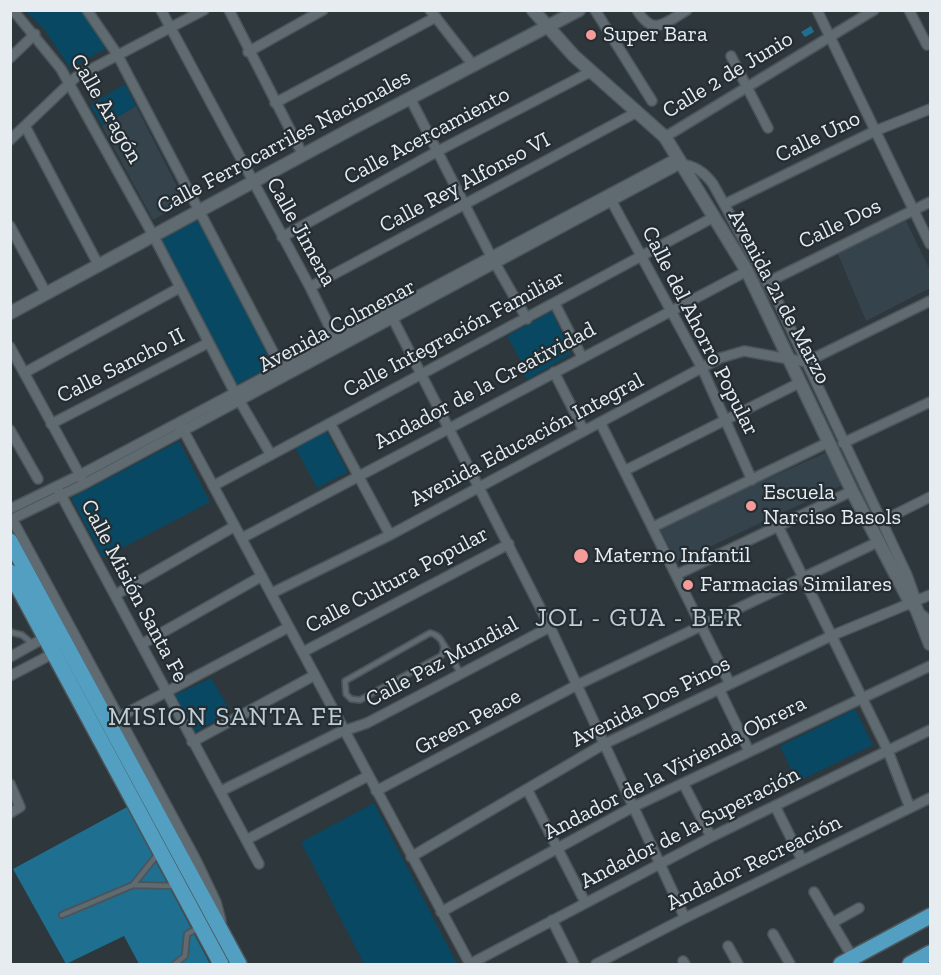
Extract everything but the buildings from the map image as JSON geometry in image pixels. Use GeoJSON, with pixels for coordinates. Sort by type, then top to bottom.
{"type":"FeatureCollection","features":[{"type":"Feature","properties":{"kind":"main road"},"geometry":{"type":"LineString","coordinates":[[10,541],[239,964]]}},
{"type":"Feature","properties":{"kind":"main road"},"geometry":{"type":"LineString","coordinates":[[10,572],[39,640],[54,653],[221,964]]}},
{"type":"Feature","properties":{"kind":"main road"},"geometry":{"type":"LineString","coordinates":[[847,961],[930,916]]}},
{"type":"Feature","properties":{"kind":"main road"},"geometry":{"type":"LineString","coordinates":[[910,964],[930,953]]}},
{"type":"Feature","properties":{"kind":"street","name":"Calle Aragón"},"geometry":{"type":"LineString","coordinates":[[13,10],[51,53],[70,83],[153,235]]}},
{"type":"Feature","properties":{"kind":"street"},"geometry":{"type":"LineString","coordinates":[[87,10],[117,54],[201,210],[282,369]]}},
{"type":"Feature","properties":{"kind":"street","name":"Calle Jimena"},"geometry":{"type":"LineString","coordinates":[[160,10],[338,343]]}},
{"type":"Feature","properties":{"kind":"street"},"geometry":{"type":"LineString","coordinates":[[10,140],[86,70],[204,10]]}},
{"type":"Feature","properties":{"kind":"street"},"geometry":{"type":"LineString","coordinates":[[228,10],[303,155]]}},
{"type":"Feature","properties":{"kind":"street"},"geometry":{"type":"LineString","coordinates":[[248,52],[323,10]]}},
{"type":"Feature","properties":{"kind":"street","name":"Avenida 21 de Marzo"},"geometry":{"type":"LineString","coordinates":[[533,10],[546,27],[665,137],[747,272],[852,491],[915,605],[930,644]]}},
{"type":"Feature","properties":{"kind":"street","name":"Calle Ferrocarriles Nacionales"},"geometry":{"type":"LineString","coordinates":[[10,313],[98,264],[579,10]]}},
{"type":"Feature","properties":{"kind":"street"},"geometry":{"type":"LineString","coordinates":[[595,10],[652,101]]}},
{"type":"Feature","properties":{"kind":"street"},"geometry":{"type":"LineString","coordinates":[[637,10],[646,24],[653,27],[687,10]]}},
{"type":"Feature","properties":{"kind":"street"},"geometry":{"type":"LineString","coordinates":[[817,10],[930,244]]}},
{"type":"Feature","properties":{"kind":"street","name":"Calle 2 de Junio"},"geometry":{"type":"LineString","coordinates":[[665,137],[874,10]]}},
{"type":"Feature","properties":{"kind":"street"},"geometry":{"type":"LineString","coordinates":[[909,10],[927,45]]}},
{"type":"Feature","properties":{"kind":"street"},"geometry":{"type":"LineString","coordinates":[[275,103],[433,14],[473,65]]}},
{"type":"Feature","properties":{"kind":"street"},"geometry":{"type":"LineString","coordinates":[[10,58],[35,34]]}},
{"type":"Feature","properties":{"kind":"street"},"geometry":{"type":"LineString","coordinates":[[731,56],[768,128]]}},
{"type":"Feature","properties":{"kind":"street","name":"Calle Acercamiento"},"geometry":{"type":"LineString","coordinates":[[282,237],[438,151],[592,71]]}},
{"type":"Feature","properties":{"kind":"street"},"geometry":{"type":"LineString","coordinates":[[410,98],[494,261],[527,319]]}},
{"type":"Feature","properties":{"kind":"street","name":"Calle Uno"},"geometry":{"type":"LineString","coordinates":[[725,204],[875,131],[930,109]]}},
{"type":"Feature","properties":{"kind":"street","name":"Calle Rey Alfonso VI"},"geometry":{"type":"LineString","coordinates":[[310,287],[637,112]]}},
{"type":"Feature","properties":{"kind":"street"},"geometry":{"type":"LineString","coordinates":[[25,126],[98,264]]}},
{"type":"Feature","properties":{"kind":"street"},"geometry":{"type":"LineString","coordinates":[[678,161],[708,178],[768,282],[882,521],[915,605],[930,621]]}},
{"type":"Feature","properties":{"kind":"street","name":"Avenida Colmenar"},"geometry":{"type":"LineString","coordinates":[[236,396],[282,369],[393,319],[494,261],[612,202],[678,161]]}},
{"type":"Feature","properties":{"kind":"street","name":"Avenida Colmenar"},"geometry":{"type":"LineString","coordinates":[[11,516],[494,261],[678,161]]}},
{"type":"Feature","properties":{"kind":"street","name":"Calle del Ahorro Popular"},"geometry":{"type":"LineString","coordinates":[[612,202],[702,368],[752,480]]}},
{"type":"Feature","properties":{"kind":"street","name":"Calle Dos"},"geometry":{"type":"LineString","coordinates":[[768,282],[930,202]]}},
{"type":"Feature","properties":{"kind":"street","name":"Calle Integración Familiar"},"geometry":{"type":"LineString","coordinates":[[213,486],[714,217]]}},
{"type":"Feature","properties":{"kind":"street"},"geometry":{"type":"LineString","coordinates":[[10,226],[46,293]]}},
{"type":"Feature","properties":{"kind":"street"},"geometry":{"type":"LineString","coordinates":[[153,235],[236,396],[271,455]]}},
{"type":"Feature","properties":{"kind":"street","name":"Andador de la Creatividad"},"geometry":{"type":"LineString","coordinates":[[242,538],[672,309],[747,272]]}},
{"type":"Feature","properties":{"kind":"street"},"geometry":{"type":"LineString","coordinates":[[24,373],[179,288]]}},
{"type":"Feature","properties":{"kind":"street"},"geometry":{"type":"LineString","coordinates":[[806,362],[930,301]]}},
{"type":"Feature","properties":{"kind":"street"},"geometry":{"type":"LineString","coordinates":[[555,304],[582,357]]}},
{"type":"Feature","properties":{"kind":"street"},"geometry":{"type":"LineString","coordinates":[[393,319],[509,544],[685,918]]}},
{"type":"Feature","properties":{"kind":"street","name":"Calle Sancho II"},"geometry":{"type":"LineString","coordinates":[[51,424],[208,343]]}},
{"type":"Feature","properties":{"kind":"street"},"geometry":{"type":"LineString","coordinates":[[10,347],[82,480]]}},
{"type":"Feature","properties":{"kind":"street","name":"Avenida Educación Integral"},"geometry":{"type":"LineString","coordinates":[[272,593],[390,535],[731,353],[744,351],[806,362]]}},
{"type":"Feature","properties":{"kind":"street"},"geometry":{"type":"LineString","coordinates":[[554,372],[584,431]]}},
{"type":"Feature","properties":{"kind":"street"},"geometry":{"type":"LineString","coordinates":[[626,470],[801,382]]}},
{"type":"Feature","properties":{"kind":"street"},"geometry":{"type":"LineString","coordinates":[[843,443],[930,402]]}},
{"type":"Feature","properties":{"kind":"street"},"geometry":{"type":"LineString","coordinates":[[600,422],[626,470],[730,684]]}},
{"type":"Feature","properties":{"kind":"street"},"geometry":{"type":"LineString","coordinates":[[330,423],[390,535]]}},
{"type":"Feature","properties":{"kind":"street"},"geometry":{"type":"LineString","coordinates":[[181,426],[470,964]]}},
{"type":"Feature","properties":{"kind":"street"},"geometry":{"type":"LineString","coordinates":[[10,430],[38,479]]}},
{"type":"Feature","properties":{"kind":"street"},"geometry":{"type":"LineString","coordinates":[[653,527],[829,442]]}},
{"type":"Feature","properties":{"kind":"street","name":"Calle Misión Santa Fe"},"geometry":{"type":"LineString","coordinates":[[59,491],[259,864]]}},
{"type":"Feature","properties":{"kind":"street"},"geometry":{"type":"LineString","coordinates":[[676,575],[852,491]]}},
{"type":"Feature","properties":{"kind":"street"},"geometry":{"type":"LineString","coordinates":[[882,521],[930,497]]}},
{"type":"Feature","properties":{"kind":"street"},"geometry":{"type":"LineString","coordinates":[[11,516],[209,886],[220,917],[223,936]]}},
{"type":"Feature","properties":{"kind":"street"},"geometry":{"type":"LineString","coordinates":[[115,595],[235,526]]}},
{"type":"Feature","properties":{"kind":"street"},"geometry":{"type":"LineString","coordinates":[[778,526],[888,751],[910,808]]}},
{"type":"Feature","properties":{"kind":"street","name":"Green Peace"},"geometry":{"type":"LineString","coordinates":[[376,791],[577,686],[880,541]]}},
{"type":"Feature","properties":{"kind":"street","name":"Calle Cultura Popular"},"geometry":{"type":"LineString","coordinates":[[303,652],[509,544]]}},
{"type":"Feature","properties":{"kind":"street"},"geometry":{"type":"LineString","coordinates":[[142,644],[262,576]]}},
{"type":"Feature","properties":{"kind":"street","name":"Avenida Dos Pinos"},"geometry":{"type":"LineString","coordinates":[[411,856],[456,828],[528,791],[604,744],[831,636],[915,605],[930,595]]}},
{"type":"Feature","properties":{"kind":"street"},"geometry":{"type":"LineString","coordinates":[[119,717],[289,627]]}},
{"type":"Feature","properties":{"kind":"street","name":"Calle Paz Mundial"},"geometry":{"type":"LineString","coordinates":[[221,791],[345,730],[366,723],[549,627]]}},
{"type":"Feature","properties":{"kind":"street"},"geometry":{"type":"LineString","coordinates":[[10,657],[39,640]]}},
{"type":"Feature","properties":{"kind":"street"},"geometry":{"type":"LineString","coordinates":[[10,676],[54,653]]}},
{"type":"Feature","properties":{"kind":"street","name":"Andador de la Vivienda Obrera"},"geometry":{"type":"LineString","coordinates":[[441,912],[633,807],[930,666]]}},
{"type":"Feature","properties":{"kind":"street"},"geometry":{"type":"LineString","coordinates":[[192,742],[315,675]]}},
{"type":"Feature","properties":{"kind":"street"},"geometry":{"type":"LineString","coordinates":[[719,689],[749,751]]}},
{"type":"Feature","properties":{"kind":"street","name":"Andador de la Superación"},"geometry":{"type":"LineString","coordinates":[[470,964],[711,837],[930,730]]}},
{"type":"Feature","properties":{"kind":"street"},"geometry":{"type":"LineString","coordinates":[[246,840],[368,776]]}},
{"type":"Feature","properties":{"kind":"street"},"geometry":{"type":"LineString","coordinates":[[683,783],[711,837]]}},
{"type":"Feature","properties":{"kind":"street"},"geometry":{"type":"LineString","coordinates":[[10,784],[20,807],[10,813]]}},
{"type":"Feature","properties":{"kind":"street"},"geometry":{"type":"LineString","coordinates":[[528,791],[585,902]]}},
{"type":"Feature","properties":{"kind":"street","name":"Andador Recreación"},"geometry":{"type":"LineString","coordinates":[[596,964],[930,798]]}},
{"type":"Feature","properties":{"kind":"street"},"geometry":{"type":"LineString","coordinates":[[775,806],[802,860]]}},
{"type":"Feature","properties":{"kind":"street"},"geometry":{"type":"LineString","coordinates":[[814,892],[832,923],[847,961]]}},
{"type":"Feature","properties":{"kind":"street"},"geometry":{"type":"LineString","coordinates":[[832,923],[860,908]]}},
{"type":"Feature","properties":{"kind":"street"},"geometry":{"type":"LineString","coordinates":[[552,920],[574,964]]}},
{"type":"Feature","properties":{"kind":"street"},"geometry":{"type":"LineString","coordinates":[[773,934],[790,964]]}},
{"type":"Feature","properties":{"kind":"street"},"geometry":{"type":"LineString","coordinates":[[728,946],[738,964]]}},
{"type":"Feature","properties":{"kind":"lane"},"geometry":{"type":"LineString","coordinates":[[10,632],[39,640]]}},
{"type":"Feature","properties":{"kind":"lane"},"geometry":{"type":"LineString","coordinates":[[443,643],[444,651],[441,656],[370,694],[355,700],[346,694],[345,681],[426,634],[435,634],[443,643],[461,674]]}},
{"type":"Feature","properties":{"kind":"lane"},"geometry":{"type":"LineString","coordinates":[[132,885],[160,850]]}},
{"type":"Feature","properties":{"kind":"lane"},"geometry":{"type":"LineString","coordinates":[[62,915],[132,885],[179,886]]}},
{"type":"Feature","properties":{"kind":"lane"},"geometry":{"type":"LineString","coordinates":[[175,964],[185,956],[187,934],[200,926]]}},
{"type":"Feature","properties":{"kind":"shaded area"},"geometry":{"type":"Polygon","coordinates":[[[25,11],[84,11],[107,48],[70,68],[44,29],[25,11]]]}},
{"type":"Feature","properties":{"kind":"shaded area"},"geometry":{"type":"Polygon","coordinates":[[[125,84],[136,106],[102,126],[90,105],[125,84]]]}},
{"type":"Feature","properties":{"kind":"shaded area"},"geometry":{"type":"Polygon","coordinates":[[[136,106],[185,202],[153,220],[102,126],[136,106]]]}},
{"type":"Feature","properties":{"kind":"shaded area"},"geometry":{"type":"Polygon","coordinates":[[[201,219],[273,366],[233,386],[161,238],[201,219]]]}},
{"type":"Feature","properties":{"kind":"shaded area"},"geometry":{"type":"Polygon","coordinates":[[[906,221],[930,270],[930,288],[866,321],[837,252],[906,221]]]}},
{"type":"Feature","properties":{"kind":"shaded area"},"geometry":{"type":"Polygon","coordinates":[[[552,311],[571,354],[527,380],[521,371],[525,369],[507,336],[552,311]]]}},
{"type":"Feature","properties":{"kind":"shaded area"},"geometry":{"type":"Polygon","coordinates":[[[326,431],[348,472],[317,488],[295,447],[326,431]]]}},
{"type":"Feature","properties":{"kind":"shaded area"},"geometry":{"type":"Polygon","coordinates":[[[179,441],[210,502],[103,558],[71,498],[179,441]]]}},
{"type":"Feature","properties":{"kind":"shaded area","name":"Escuela Narciso Basols"},"geometry":{"type":"Polygon","coordinates":[[[825,453],[842,485],[677,562],[659,527],[825,453]]]}},
{"type":"Feature","properties":{"kind":"shaded area"},"geometry":{"type":"Polygon","coordinates":[[[211,678],[231,712],[195,732],[175,695],[211,678]]]}},
{"type":"Feature","properties":{"kind":"shaded area"},"geometry":{"type":"Polygon","coordinates":[[[855,709],[873,745],[797,782],[780,746],[855,709]]]}},
{"type":"Feature","properties":{"kind":"shaded area"},"geometry":{"type":"Polygon","coordinates":[[[374,803],[457,964],[364,964],[301,842],[374,803]]]}},
{"type":"Feature","properties":{"kind":"place","name":"Super Bara"},"geometry":{"type":"Point","coordinates":[591,35]}},
{"type":"Feature","properties":{"kind":"place","name":"Escuela Narciso Basols"},"geometry":{"type":"Point","coordinates":[751,506]}},
{"type":"Feature","properties":{"kind":"place","name":"Materno Infantil"},"geometry":{"type":"Point","coordinates":[581,556]}},
{"type":"Feature","properties":{"kind":"place","name":"Farmacias Similares"},"geometry":{"type":"Point","coordinates":[688,585]}},
{"type":"Feature","properties":{"kind":"district","name":"JOL - GUA - BER"},"geometry":{"type":"Point","coordinates":[639,619]}},
{"type":"Feature","properties":{"kind":"district","name":"MISION SANTA FE"},"geometry":{"type":"Point","coordinates":[226,718]}}]}
